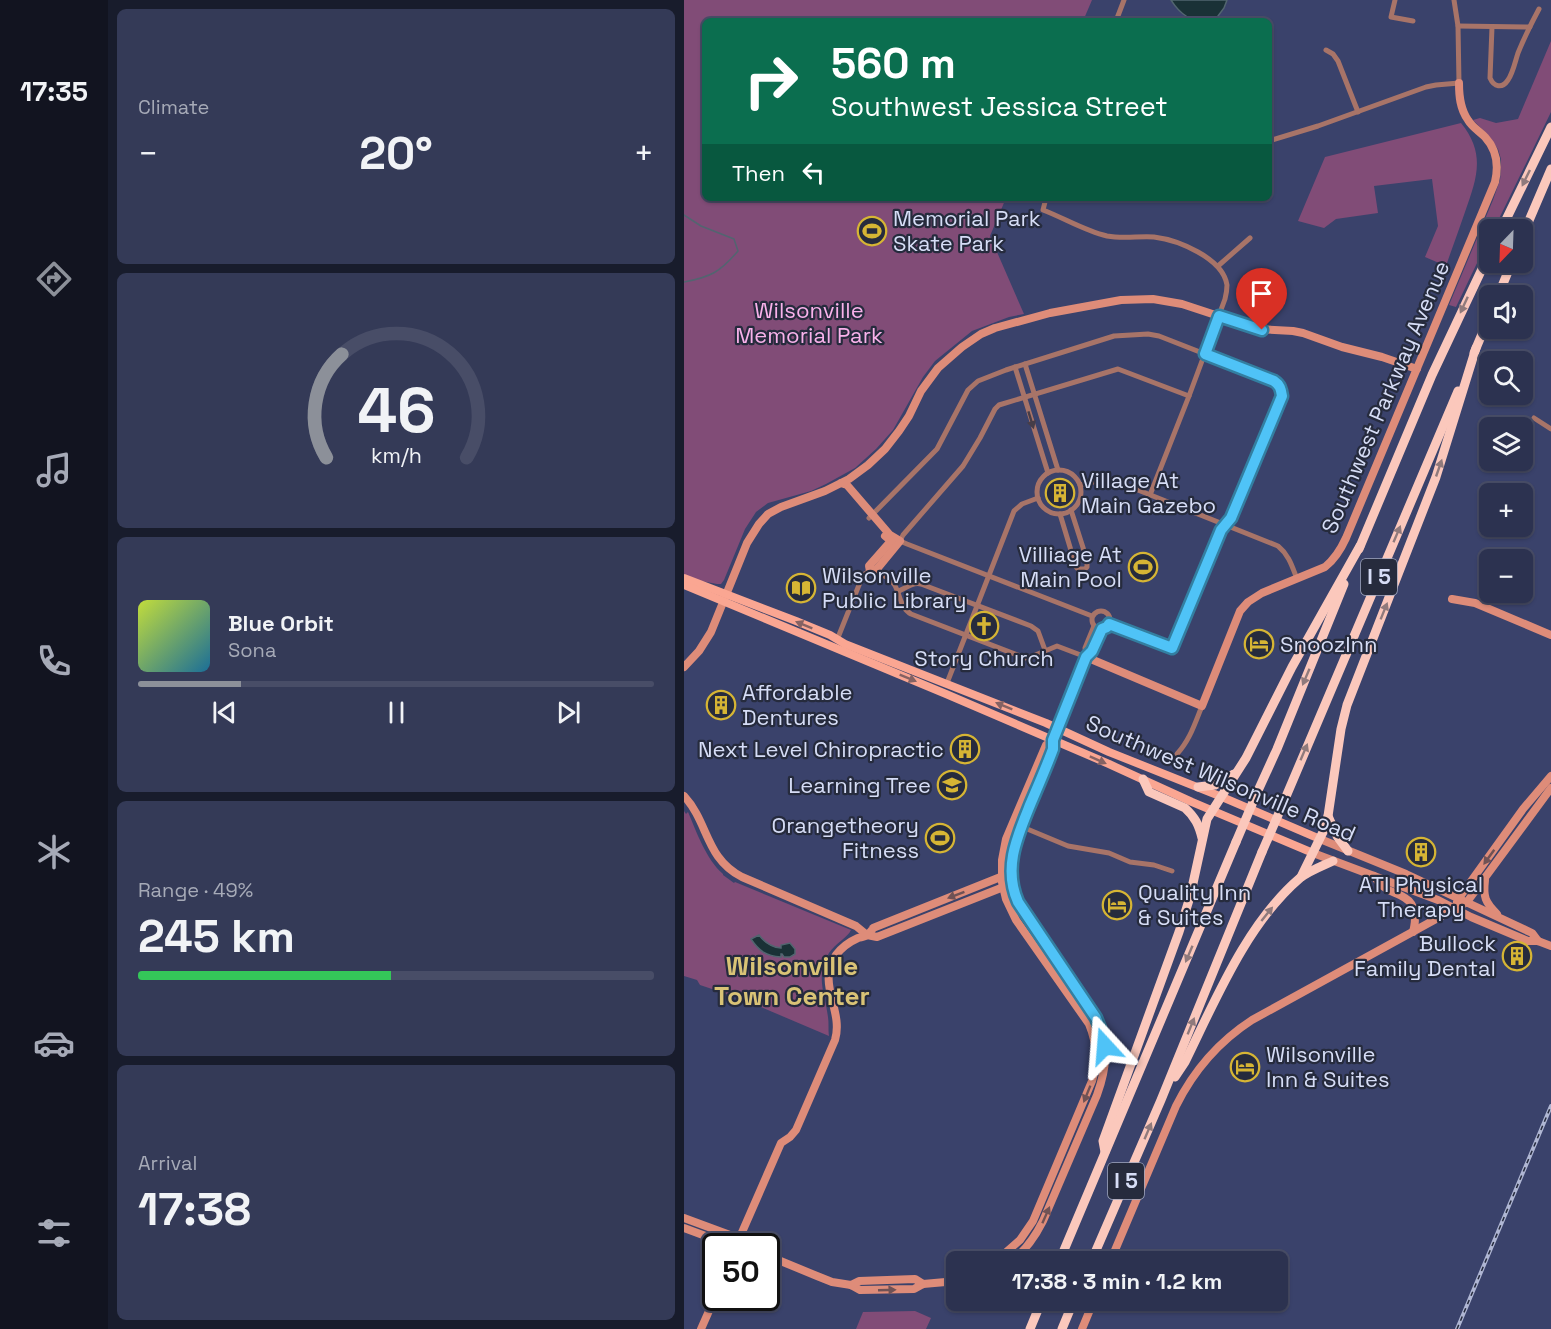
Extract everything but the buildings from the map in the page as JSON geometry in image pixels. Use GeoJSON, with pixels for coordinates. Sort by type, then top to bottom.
{"type":"FeatureCollection","features":[{"type":"Feature","properties":{"kind":"highway"},"geometry":{"type":"LineString","coordinates":[[1506,219],[1551,127]]}},
{"type":"Feature","properties":{"kind":"highway"},"geometry":{"type":"LineString","coordinates":[[1530,219],[1551,169]]}},
{"type":"Feature","properties":{"kind":"highway","name":"I 5"},"geometry":{"type":"LineString","coordinates":[[1064,1251],[1437,364],[1480,273]]}},
{"type":"Feature","properties":{"kind":"highway","name":"I 5"},"geometry":{"type":"LineString","coordinates":[[1096,1251],[1480,339]]}},
{"type":"Feature","properties":{"kind":"highway","name":"I 5"},"geometry":{"type":"LineString","coordinates":[[1161,1100],[1185,1062],[1239,955],[1271,909],[1301,877],[1320,839],[1328,816],[1341,729],[1347,705],[1436,477],[1476,348]]}},
{"type":"Feature","properties":{"kind":"highway","name":"I 5"},"geometry":{"type":"LineString","coordinates":[[1105,1152],[1102,1141],[1190,897],[1207,819],[1238,771],[1292,667],[1360,546]]}},
{"type":"Feature","properties":{"kind":"highway"},"geometry":{"type":"LineString","coordinates":[[1198,787],[1217,784],[1238,771]]}},
{"type":"Feature","properties":{"kind":"highway"},"geometry":{"type":"LineString","coordinates":[[1143,779],[1149,792],[1190,812],[1198,824],[1202,840]]}},
{"type":"Feature","properties":{"kind":"highway"},"geometry":{"type":"LineString","coordinates":[[1328,816],[1337,836],[1348,851]]}},
{"type":"Feature","properties":{"kind":"highway","name":"I 5"},"geometry":{"type":"LineString","coordinates":[[1301,877],[1333,861]]}},
{"type":"Feature","properties":{"kind":"highway"},"geometry":{"type":"LineString","coordinates":[[1030,1329],[1037,1311]]}},
{"type":"Feature","properties":{"kind":"highway"},"geometry":{"type":"LineString","coordinates":[[1062,1329],[1069,1311]]}},
{"type":"Feature","properties":{"kind":"main road","name":"Southwest Wilsonville Road"},"geometry":{"type":"LineString","coordinates":[[684,578],[725,598]]}},
{"type":"Feature","properties":{"kind":"main road","name":"Southwest Wilsonville Road"},"geometry":{"type":"LineString","coordinates":[[684,585],[796,621],[836,644],[1313,853]]}},
{"type":"Feature","properties":{"kind":"main road","name":"Southwest Wilsonville Road"},"geometry":{"type":"LineString","coordinates":[[836,644],[947,683],[1108,752],[1222,796],[1320,839]]}},
{"type":"Feature","properties":{"kind":"street"},"geometry":{"type":"LineString","coordinates":[[1116,18],[1124,0]]}},
{"type":"Feature","properties":{"kind":"street"},"geometry":{"type":"LineString","coordinates":[[1395,0],[1391,17],[1413,21]]}},
{"type":"Feature","properties":{"kind":"street","name":"Southwest Parkway Avenue"},"geometry":{"type":"LineString","coordinates":[[1177,753],[1185,746],[1189,738],[1243,607],[1257,595],[1327,565],[1342,547],[1493,188],[1497,159],[1492,145],[1468,121],[1462,109],[1459,94],[1458,26],[1454,1]]}},
{"type":"Feature","properties":{"kind":"street"},"geometry":{"type":"LineString","coordinates":[[1492,27],[1490,72],[1493,83],[1503,86],[1508,82],[1539,9]]}},
{"type":"Feature","properties":{"kind":"street"},"geometry":{"type":"LineString","coordinates":[[1458,26],[1530,27]]}},
{"type":"Feature","properties":{"kind":"street"},"geometry":{"type":"LineString","coordinates":[[1326,50],[1338,61],[1358,112]]}},
{"type":"Feature","properties":{"kind":"street"},"geometry":{"type":"LineString","coordinates":[[1272,140],[1432,85],[1459,83]]}},
{"type":"Feature","properties":{"kind":"street"},"geometry":{"type":"LineString","coordinates":[[1045,201],[1042,210],[1105,235],[1121,238],[1153,237],[1174,241],[1208,258],[1218,266],[1227,285],[1219,316],[1150,495]]}},
{"type":"Feature","properties":{"kind":"street"},"geometry":{"type":"LineString","coordinates":[[1218,266],[1251,238]]}},
{"type":"Feature","properties":{"kind":"street"},"geometry":{"type":"LineString","coordinates":[[684,666],[699,651],[718,618],[747,543],[762,520],[780,507],[819,494],[861,471],[885,449],[904,424],[929,379],[945,361],[971,340],[995,328],[1050,313],[1131,299],[1154,299],[1170,301],[1258,329],[1303,333],[1417,369]]}},
{"type":"Feature","properties":{"kind":"street"},"geometry":{"type":"LineString","coordinates":[[871,517],[937,449],[968,390],[974,384],[1015,367],[1114,336],[1148,333],[1274,381],[1281,389],[1280,402],[1231,518],[1221,530],[1172,648],[1109,624]]}},
{"type":"Feature","properties":{"kind":"street"},"geometry":{"type":"LineString","coordinates":[[1025,364],[1058,470]]}},
{"type":"Feature","properties":{"kind":"street"},"geometry":{"type":"LineString","coordinates":[[1015,367],[1048,473]]}},
{"type":"Feature","properties":{"kind":"street"},"geometry":{"type":"LineString","coordinates":[[836,644],[863,575],[877,568],[963,466],[995,409],[1005,403],[1118,369],[1189,396]]}},
{"type":"Feature","properties":{"kind":"street"},"geometry":{"type":"LineString","coordinates":[[1534,418],[1551,429]]}},
{"type":"Feature","properties":{"kind":"street"},"geometry":{"type":"LineString","coordinates":[[1058,470],[1073,474],[1080,485],[1078,504],[1071,510],[1060,514],[1048,511],[1038,498],[1038,485],[1043,476],[1058,470]]}},
{"type":"Feature","properties":{"kind":"street"},"geometry":{"type":"LineString","coordinates":[[1080,485],[1099,480],[1113,480],[1278,546],[1289,557],[1297,579]]}},
{"type":"Feature","properties":{"kind":"street"},"geometry":{"type":"LineString","coordinates":[[841,483],[847,485],[887,539],[899,541],[1092,616]]}},
{"type":"Feature","properties":{"kind":"street"},"geometry":{"type":"LineString","coordinates":[[947,683],[1014,512],[1022,504],[1038,498]]}},
{"type":"Feature","properties":{"kind":"street"},"geometry":{"type":"LineString","coordinates":[[1060,514],[1076,567],[1085,569],[1087,560],[1071,510]]}},
{"type":"Feature","properties":{"kind":"street"},"geometry":{"type":"LineString","coordinates":[[870,571],[891,580],[907,612],[1025,658],[1057,646],[1202,706]]}},
{"type":"Feature","properties":{"kind":"street"},"geometry":{"type":"LineString","coordinates":[[897,592],[917,583],[977,605],[1035,628],[1046,650]]}},
{"type":"Feature","properties":{"kind":"street"},"geometry":{"type":"LineString","coordinates":[[1452,599],[1475,603],[1551,635]]}},
{"type":"Feature","properties":{"kind":"street"},"geometry":{"type":"LineString","coordinates":[[1092,616],[1098,612],[1105,612],[1109,617],[1107,627],[1102,629],[1094,626]]}},
{"type":"Feature","properties":{"kind":"street"},"geometry":{"type":"LineString","coordinates":[[1086,657],[1085,648],[1094,626],[1092,616]]}},
{"type":"Feature","properties":{"kind":"street"},"geometry":{"type":"LineString","coordinates":[[1023,1251],[1043,1221],[1097,1095],[1106,1059],[1104,1038],[1096,1018],[1022,911],[1015,896],[1010,873],[1013,848],[1053,749],[1053,740],[1086,657],[1092,651],[1102,629]]}},
{"type":"Feature","properties":{"kind":"street"},"geometry":{"type":"LineString","coordinates":[[1008,1251],[1020,1240],[1033,1221],[1095,1074],[1095,1042],[1089,1024],[1016,920],[1006,899],[1001,877],[1002,856],[1013,823],[1046,745],[1053,740]]}},
{"type":"Feature","properties":{"kind":"street"},"geometry":{"type":"LineString","coordinates":[[1455,909],[1459,898],[1551,776]]}},
{"type":"Feature","properties":{"kind":"street"},"geometry":{"type":"LineString","coordinates":[[1115,1251],[1176,1106],[1189,1081],[1209,1055],[1228,1037],[1252,1020],[1467,902],[1551,788]]}},
{"type":"Feature","properties":{"kind":"street"},"geometry":{"type":"LineString","coordinates":[[684,796],[695,811],[717,856],[731,870],[742,877],[856,926],[867,935],[877,937],[1012,884]]}},
{"type":"Feature","properties":{"kind":"street"},"geometry":{"type":"LineString","coordinates":[[1013,823],[1068,846],[1109,853],[1130,862],[1154,865],[1172,871]]}},
{"type":"Feature","properties":{"kind":"street","name":"Southwest Wilsonville Road"},"geometry":{"type":"LineString","coordinates":[[1320,839],[1459,898],[1532,933],[1538,940],[1551,946]]}},
{"type":"Feature","properties":{"kind":"street","name":"Southwest Wilsonville Road"},"geometry":{"type":"LineString","coordinates":[[1313,853],[1437,900],[1528,941],[1538,940]]}},
{"type":"Feature","properties":{"kind":"street"},"geometry":{"type":"LineString","coordinates":[[745,1233],[781,1143],[796,1130],[836,1035],[837,1020],[828,983],[829,970],[838,952],[847,944],[867,935],[873,928],[1010,873]]}},
{"type":"Feature","properties":{"kind":"street"},"geometry":{"type":"LineString","coordinates":[[1374,875],[1382,886],[1410,902],[1415,911],[1413,932]]}},
{"type":"Feature","properties":{"kind":"street"},"geometry":{"type":"LineString","coordinates":[[1485,878],[1487,903],[1500,917]]}},
{"type":"Feature","properties":{"kind":"street"},"geometry":{"type":"LineString","coordinates":[[684,1218],[725,1233]]}},
{"type":"Feature","properties":{"kind":"street"},"geometry":{"type":"LineString","coordinates":[[684,1228],[702,1235]]}},
{"type":"Feature","properties":{"kind":"street"},"geometry":{"type":"LineString","coordinates":[[780,1261],[825,1279],[866,1291],[914,1289],[923,1284],[946,1282]]}},
{"type":"Feature","properties":{"kind":"street"},"geometry":{"type":"LineString","coordinates":[[701,1329],[709,1311]]}},
{"type":"Feature","properties":{"kind":"street"},"geometry":{"type":"LineString","coordinates":[[1082,1329],[1089,1311]]}},
{"type":"Feature","properties":{"kind":"green space","name":"Wilsonville Memorial Park"},"geometry":{"type":"Polygon","coordinates":[[[684,0],[1092,0],[1084,18],[702,18],[702,201],[1005,201],[990,236],[1024,314],[1009,317],[972,331],[935,361],[923,377],[893,430],[855,468],[811,491],[768,503],[756,512],[745,529],[721,584],[696,580],[684,575],[684,0]]]}},
{"type":"Feature","properties":{"kind":"green space"},"geometry":{"type":"Polygon","coordinates":[[[1551,41],[1551,112],[1499,219],[1485,219],[1500,180],[1501,159],[1498,149],[1473,120],[1480,118],[1496,123],[1518,119],[1551,41]]]}},
{"type":"Feature","properties":{"kind":"green space"},"geometry":{"type":"Polygon","coordinates":[[[1461,123],[1474,145],[1476,177],[1446,266],[1425,257],[1438,226],[1432,179],[1374,186],[1378,213],[1336,219],[1324,228],[1298,221],[1325,157],[1461,123]]]}},
{"type":"Feature","properties":{"kind":"green space"},"geometry":{"type":"Polygon","coordinates":[[[1479,233],[1479,259],[1456,307],[1449,305],[1479,233]]]}},
{"type":"Feature","properties":{"kind":"green space"},"geometry":{"type":"Polygon","coordinates":[[[684,811],[686,814],[688,812],[702,845],[712,861],[723,875],[734,883],[851,930],[829,953],[823,969],[822,985],[829,1036],[742,999],[700,985],[697,980],[684,976],[684,811]]]}},
{"type":"Feature","properties":{"kind":"green space"},"geometry":{"type":"Polygon","coordinates":[[[915,1311],[931,1318],[926,1329],[856,1329],[863,1312],[915,1311]]]}},
{"type":"Feature","properties":{"kind":"shaded area"},"geometry":{"type":"Polygon","coordinates":[[[1171,0],[1227,0],[1216,18],[1190,18],[1179,11],[1171,0]]]}},
{"type":"Feature","properties":{"kind":"shaded area"},"geometry":{"type":"Polygon","coordinates":[[[759,935],[774,947],[781,948],[781,945],[790,943],[795,949],[795,954],[784,957],[781,954],[781,957],[763,952],[751,939],[759,935]]]}},
{"type":"Feature","properties":{"kind":"waterway"},"geometry":{"type":"LineString","coordinates":[[684,215],[701,226],[734,239],[738,251],[726,264],[714,272],[684,282]]}},
{"type":"Feature","properties":{"kind":"railway"},"geometry":{"type":"LineString","coordinates":[[1457,1329],[1551,1106]]}},
{"type":"Feature","properties":{"kind":"place","name":"Memorial Park Skate Park"},"geometry":{"type":"Point","coordinates":[872,231]}},
{"type":"Feature","properties":{"kind":"place","name":"Village At Main Gazebo"},"geometry":{"type":"Point","coordinates":[1060,493]}},
{"type":"Feature","properties":{"kind":"place","name":"Villiage At Main Pool"},"geometry":{"type":"Point","coordinates":[1143,567]}},
{"type":"Feature","properties":{"kind":"place","name":"Wilsonville Public Library"},"geometry":{"type":"Point","coordinates":[801,588]}},
{"type":"Feature","properties":{"kind":"place","name":"Story Church"},"geometry":{"type":"Point","coordinates":[984,626]}},
{"type":"Feature","properties":{"kind":"place","name":"SnoozInn"},"geometry":{"type":"Point","coordinates":[1259,644]}},
{"type":"Feature","properties":{"kind":"place","name":"Affordable Dentures"},"geometry":{"type":"Point","coordinates":[721,705]}},
{"type":"Feature","properties":{"kind":"place","name":"Next Level Chiropractic"},"geometry":{"type":"Point","coordinates":[965,749]}},
{"type":"Feature","properties":{"kind":"place","name":"Learning Tree"},"geometry":{"type":"Point","coordinates":[952,785]}},
{"type":"Feature","properties":{"kind":"place","name":"Orangetheory Fitness"},"geometry":{"type":"Point","coordinates":[940,838]}},
{"type":"Feature","properties":{"kind":"place","name":"ATI Physical Therapy"},"geometry":{"type":"Point","coordinates":[1421,852]}},
{"type":"Feature","properties":{"kind":"place","name":"Quality Inn & Suites"},"geometry":{"type":"Point","coordinates":[1117,905]}},
{"type":"Feature","properties":{"kind":"place","name":"Bullock Family Dental"},"geometry":{"type":"Point","coordinates":[1517,956]}},
{"type":"Feature","properties":{"kind":"place","name":"Wilsonville Inn & Suites"},"geometry":{"type":"Point","coordinates":[1245,1067]}},
{"type":"Feature","properties":{"kind":"district","name":"Wilsonville Town Center"},"geometry":{"type":"Point","coordinates":[792,981]}},
{"type":"Feature","properties":{"kind":"route"},"geometry":{"type":"LineString","coordinates":[[1105,1046],[1096,1018],[1022,911],[1015,896],[1010,873],[1013,848],[1053,749],[1053,740],[1086,657],[1092,651],[1102,629],[1109,624],[1172,648],[1221,530],[1231,518],[1282,396],[1281,389],[1274,381],[1205,354],[1219,316],[1262,330]]}}]}
